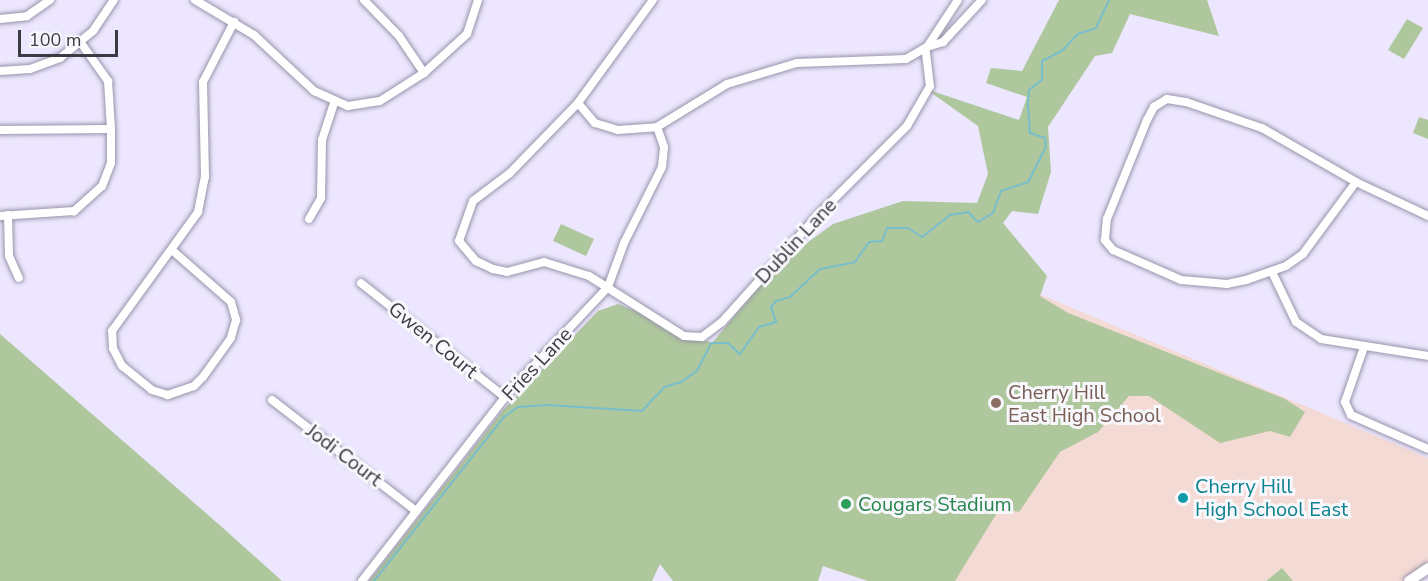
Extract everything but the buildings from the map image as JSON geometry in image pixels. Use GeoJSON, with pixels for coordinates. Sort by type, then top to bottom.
{"type":"FeatureCollection","features":[{"type":"Feature","properties":{"kind":"street"},"geometry":{"type":"LineString","coordinates":[[0,19],[27,16],[50,0]]}},
{"type":"Feature","properties":{"kind":"street"},"geometry":{"type":"LineString","coordinates":[[0,71],[45,65],[81,43],[114,0]]}},
{"type":"Feature","properties":{"kind":"street"},"geometry":{"type":"LineString","coordinates":[[195,0],[254,35],[300,81],[334,102],[359,106],[380,101],[424,73],[467,34],[478,0]]}},
{"type":"Feature","properties":{"kind":"street"},"geometry":{"type":"LineString","coordinates":[[364,0],[399,36],[424,73]]}},
{"type":"Feature","properties":{"kind":"street"},"geometry":{"type":"LineString","coordinates":[[653,0],[578,104],[595,123],[618,130],[657,127],[727,84],[797,63],[906,59],[943,42],[982,0]]}},
{"type":"Feature","properties":{"kind":"street"},"geometry":{"type":"LineString","coordinates":[[926,48],[958,0]]}},
{"type":"Feature","properties":{"kind":"street"},"geometry":{"type":"LineString","coordinates":[[173,251],[231,302],[236,320],[231,338],[203,377],[194,386],[168,395],[152,390],[122,366],[112,340],[115,325],[193,222],[204,187],[205,73],[234,22]]}},
{"type":"Feature","properties":{"kind":"street"},"geometry":{"type":"LineString","coordinates":[[19,279],[9,256],[4,216],[62,214],[84,204],[108,172],[111,129],[108,81],[81,43]]}},
{"type":"Feature","properties":{"kind":"street","name":"Dublin Lane"},"geometry":{"type":"LineString","coordinates":[[578,104],[510,173],[473,201],[459,241],[476,261],[493,269],[507,272],[544,262],[590,276],[672,331],[694,337],[710,333],[818,215],[907,126],[930,86],[926,48]]}},
{"type":"Feature","properties":{"kind":"street"},"geometry":{"type":"LineString","coordinates":[[1356,182],[1303,254],[1272,272],[1227,284],[1181,280],[1108,246],[1104,232],[1107,219],[1154,108],[1167,99],[1181,101],[1262,128],[1356,182],[1428,216]]}},
{"type":"Feature","properties":{"kind":"street"},"geometry":{"type":"LineString","coordinates":[[309,219],[321,198],[322,140],[334,102]]}},
{"type":"Feature","properties":{"kind":"street","name":"Fries Lane"},"geometry":{"type":"LineString","coordinates":[[363,581],[505,398],[608,287],[624,243],[662,167],[664,147],[657,127]]}},
{"type":"Feature","properties":{"kind":"street"},"geometry":{"type":"LineString","coordinates":[[0,130],[111,129]]}},
{"type":"Feature","properties":{"kind":"street"},"geometry":{"type":"LineString","coordinates":[[1272,272],[1288,309],[1304,328],[1320,339],[1428,356]]}},
{"type":"Feature","properties":{"kind":"street","name":"Gwen Court"},"geometry":{"type":"LineString","coordinates":[[361,283],[505,398]]}},
{"type":"Feature","properties":{"kind":"street"},"geometry":{"type":"LineString","coordinates":[[1364,347],[1345,402],[1351,415],[1428,449]]}},
{"type":"Feature","properties":{"kind":"street","name":"Jodi Court"},"geometry":{"type":"LineString","coordinates":[[272,400],[416,511]]}},
{"type":"Feature","properties":{"kind":"street"},"geometry":{"type":"LineString","coordinates":[[1409,581],[1428,568]]}},
{"type":"Feature","properties":{"kind":"shaded area","name":"Cherry Hill East High School"},"geometry":{"type":"Polygon","coordinates":[[[1006,280],[1428,458],[1428,575],[1418,581],[868,581],[819,565],[1006,280]]]}},
{"type":"Feature","properties":{"kind":"green space"},"geometry":{"type":"Polygon","coordinates":[[[1059,0],[1207,0],[1219,36],[1130,14],[1112,53],[1095,56],[1048,127],[1051,172],[1038,214],[1012,211],[1003,223],[1047,276],[1040,296],[1068,313],[1285,399],[1305,412],[1290,437],[1270,431],[1220,443],[1149,396],[1129,396],[1098,432],[1060,452],[1019,512],[1000,508],[955,581],[868,581],[823,566],[818,581],[673,581],[660,564],[652,581],[369,581],[503,410],[598,311],[618,304],[712,343],[778,264],[833,224],[903,201],[977,203],[988,174],[978,126],[926,89],[1019,120],[1027,97],[986,83],[991,68],[1022,71],[1059,0]]]}},
{"type":"Feature","properties":{"kind":"green space"},"geometry":{"type":"Polygon","coordinates":[[[1407,19],[1423,28],[1404,59],[1388,50],[1407,19]]]}},
{"type":"Feature","properties":{"kind":"green space"},"geometry":{"type":"Polygon","coordinates":[[[1419,117],[1428,120],[1428,139],[1413,133],[1419,117]]]}},
{"type":"Feature","properties":{"kind":"green space"},"geometry":{"type":"Polygon","coordinates":[[[561,224],[594,239],[586,256],[553,241],[561,224]]]}},
{"type":"Feature","properties":{"kind":"green space"},"geometry":{"type":"Polygon","coordinates":[[[0,334],[223,528],[282,581],[0,581],[0,334]]]}},
{"type":"Feature","properties":{"kind":"green space"},"geometry":{"type":"Polygon","coordinates":[[[1282,568],[1293,581],[1266,581],[1282,568]]]}},
{"type":"Feature","properties":{"kind":"waterway"},"geometry":{"type":"LineString","coordinates":[[374,581],[504,417],[518,407],[547,405],[642,411],[664,387],[681,382],[697,371],[711,343],[728,343],[740,354],[759,327],[776,322],[771,307],[776,301],[790,297],[820,269],[855,262],[869,242],[882,241],[887,228],[908,228],[922,237],[950,215],[968,212],[978,222],[993,213],[1001,191],[1028,182],[1046,147],[1045,138],[1030,133],[1028,101],[1029,90],[1042,80],[1042,61],[1062,51],[1078,34],[1096,28],[1109,0]]}},
{"type":"Feature","properties":{"kind":"place","name":"Cherry Hill East High School"},"geometry":{"type":"Point","coordinates":[996,403]}},
{"type":"Feature","properties":{"kind":"place","name":"Cherry Hill High School East"},"geometry":{"type":"Point","coordinates":[1183,498]}},
{"type":"Feature","properties":{"kind":"place","name":"Cougars Stadium"},"geometry":{"type":"Point","coordinates":[846,504]}}]}
